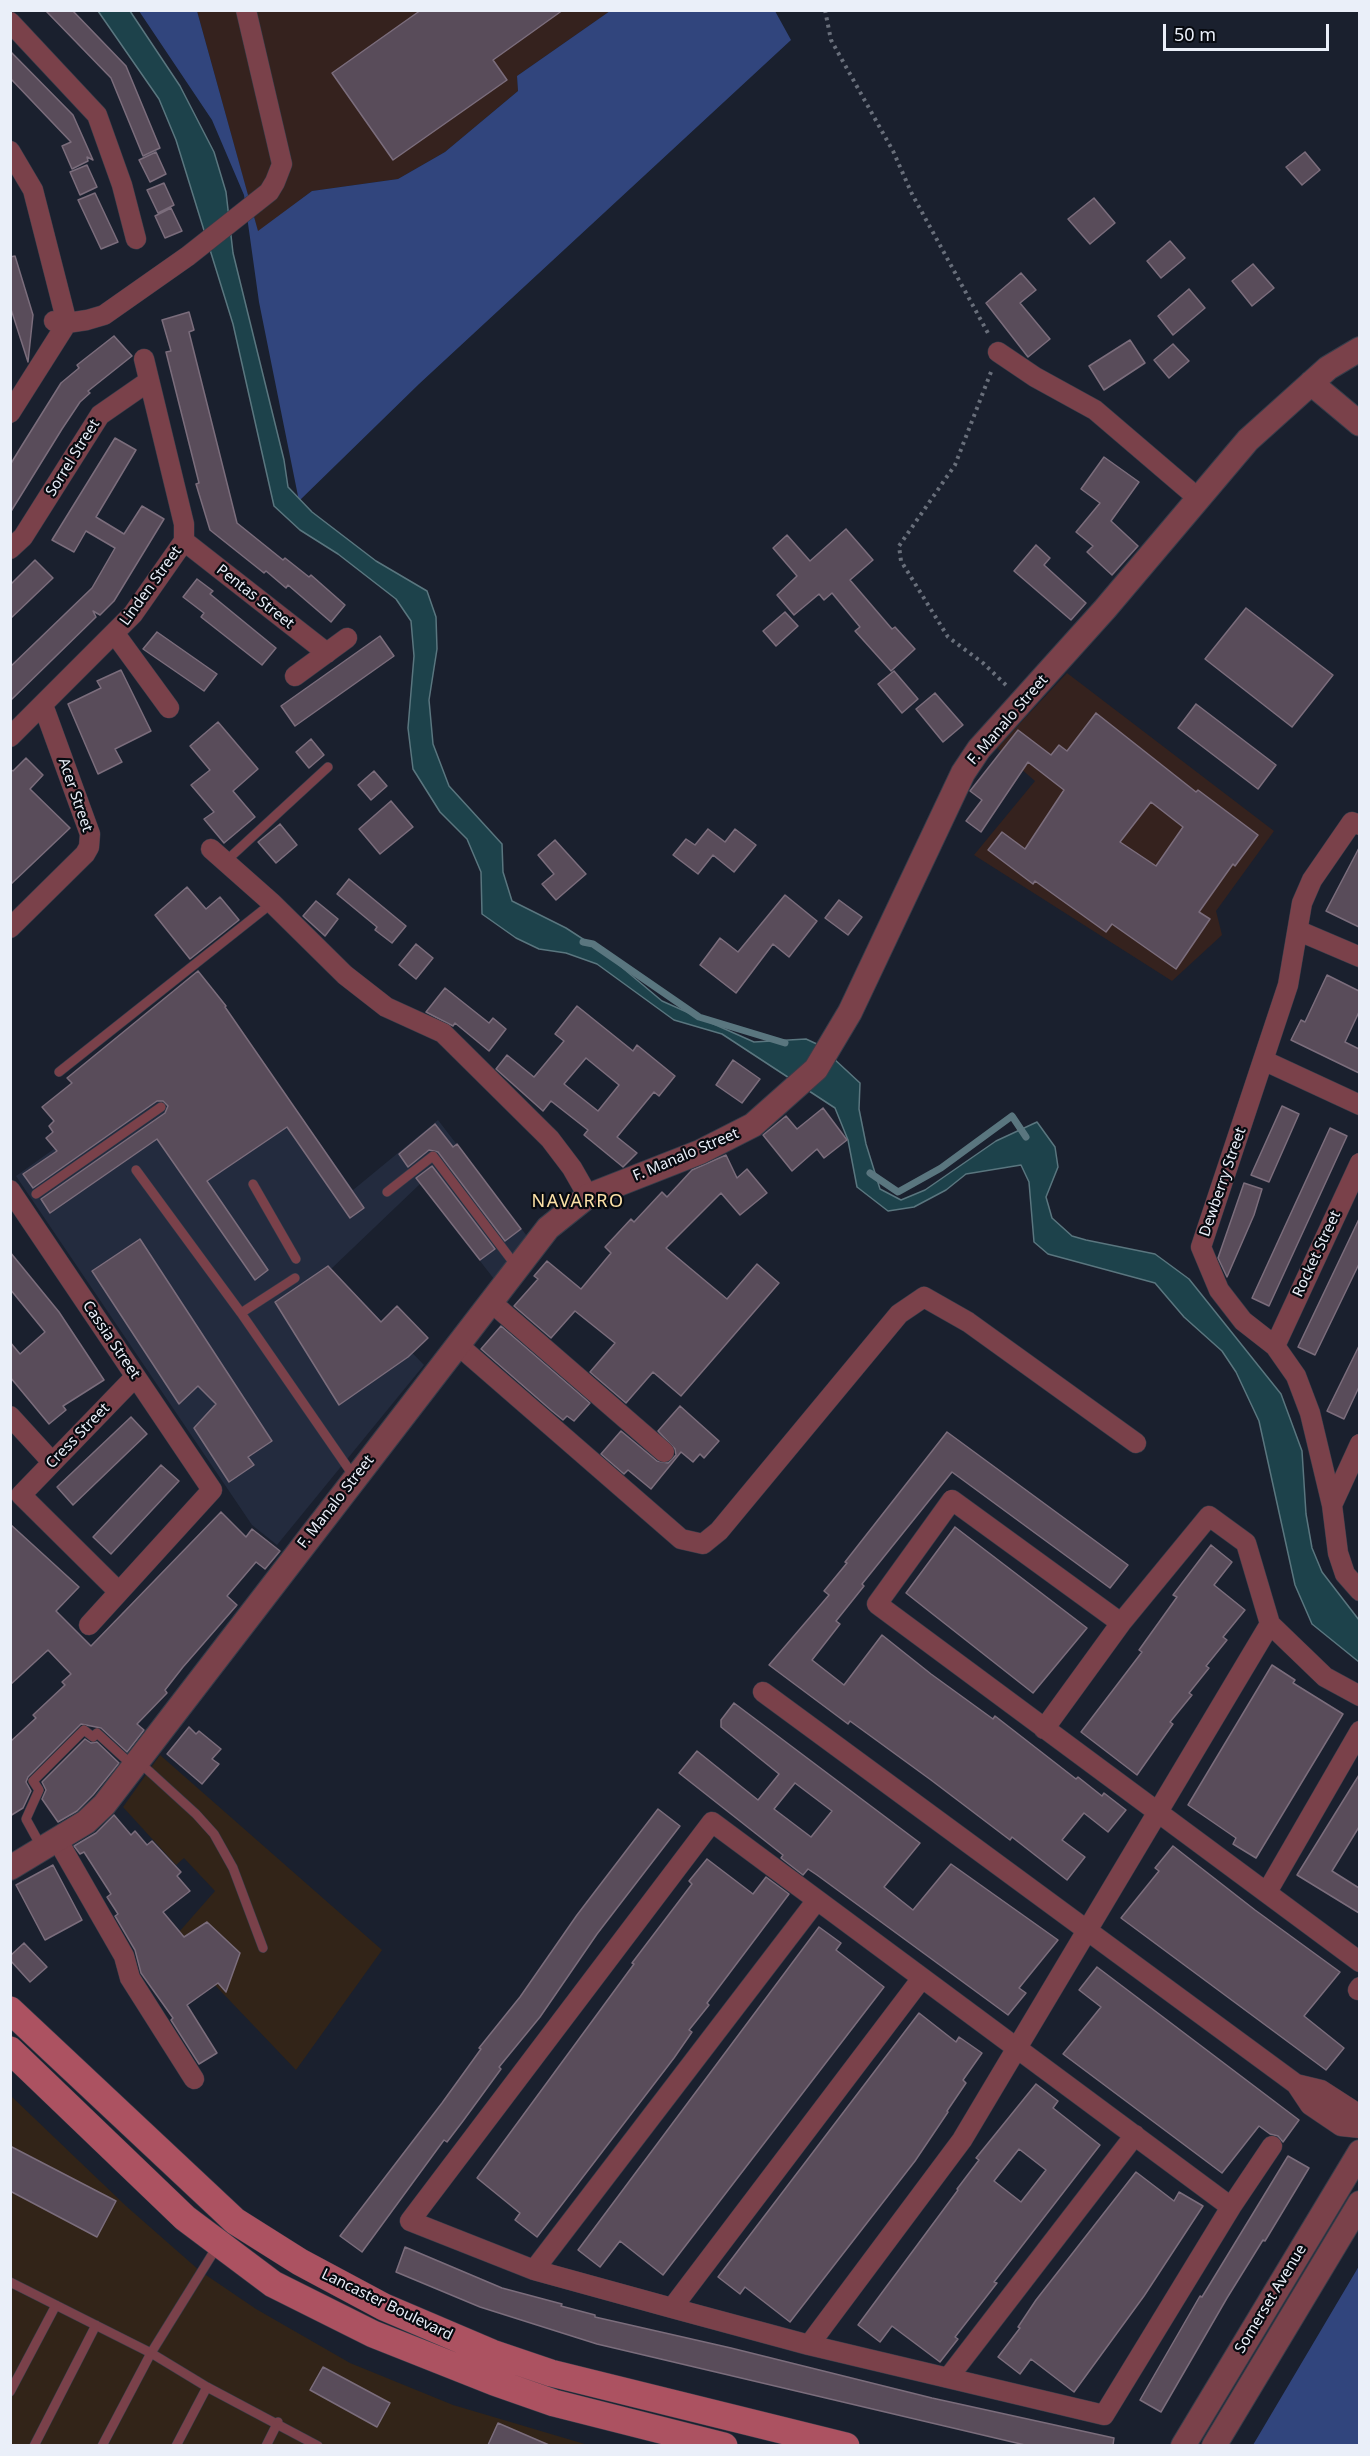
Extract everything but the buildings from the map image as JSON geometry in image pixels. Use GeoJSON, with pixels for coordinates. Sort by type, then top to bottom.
{"type":"FeatureCollection","features":[{"type":"Feature","properties":{"kind":"main road","name":"Lancaster Boulevard"},"geometry":{"type":"LineString","coordinates":[[10,2010],[227,2233],[273,2284],[373,2334],[438,2362],[554,2403],[724,2445]]}},
{"type":"Feature","properties":{"kind":"main road","name":"Lancaster Boulevard"},"geometry":{"type":"LineString","coordinates":[[10,2050],[147,2184],[227,2233],[300,2262],[384,2307],[492,2353],[551,2373],[846,2445]]}},
{"type":"Feature","properties":{"kind":"street"},"geometry":{"type":"LineString","coordinates":[[60,322],[104,315],[188,256],[269,192],[282,164],[246,10]]}},
{"type":"Feature","properties":{"kind":"street"},"geometry":{"type":"LineString","coordinates":[[10,22],[97,115],[122,185],[136,239]]}},
{"type":"Feature","properties":{"kind":"street"},"geometry":{"type":"LineString","coordinates":[[10,151],[33,190],[60,322],[10,413]]}},
{"type":"Feature","properties":{"kind":"street","name":"F. Manalo Street"},"geometry":{"type":"LineString","coordinates":[[10,1868],[51,1846],[87,1822],[98,1811],[548,1228],[588,1196],[700,1152],[753,1125],[816,1069],[834,1041],[963,773],[979,749],[1024,701],[1248,440],[1334,364],[1359,349]]}},
{"type":"Feature","properties":{"kind":"street"},"geometry":{"type":"LineString","coordinates":[[998,352],[1035,377],[1095,410],[1199,499]]}},
{"type":"Feature","properties":{"kind":"street","name":"Linden Street"},"geometry":{"type":"LineString","coordinates":[[10,737],[133,614],[184,541],[184,524],[144,358]]}},
{"type":"Feature","properties":{"kind":"street","name":"Sorrel Street"},"geometry":{"type":"LineString","coordinates":[[10,549],[23,537],[100,416],[149,381]]}},
{"type":"Feature","properties":{"kind":"street"},"geometry":{"type":"LineString","coordinates":[[1311,383],[1359,424]]}},
{"type":"Feature","properties":{"kind":"street","name":"Pentas Street"},"geometry":{"type":"LineString","coordinates":[[184,541],[327,653]]}},
{"type":"Feature","properties":{"kind":"street"},"geometry":{"type":"LineString","coordinates":[[115,634],[169,708]]}},
{"type":"Feature","properties":{"kind":"street"},"geometry":{"type":"LineString","coordinates":[[295,676],[347,638]]}},
{"type":"Feature","properties":{"kind":"street","name":"Acer Street"},"geometry":{"type":"LineString","coordinates":[[10,928],[85,854],[89,847],[90,834],[43,705]]}},
{"type":"Feature","properties":{"kind":"street","name":"Dewberry Street"},"geometry":{"type":"LineString","coordinates":[[1356,824],[1312,880],[1302,903],[1288,985],[1265,1061],[1201,1247],[1219,1290],[1243,1321],[1275,1346],[1296,1376],[1310,1413],[1332,1505],[1338,1553],[1345,1574],[1359,1591]]}},
{"type":"Feature","properties":{"kind":"street"},"geometry":{"type":"LineString","coordinates":[[218,855],[272,903],[345,975],[386,1007],[443,1033],[550,1139],[572,1168],[588,1196]]}},
{"type":"Feature","properties":{"kind":"street"},"geometry":{"type":"LineString","coordinates":[[1299,931],[1359,957]]}},
{"type":"Feature","properties":{"kind":"street"},"geometry":{"type":"LineString","coordinates":[[1265,1061],[1359,1105]]}},
{"type":"Feature","properties":{"kind":"street","name":"Rocket Street"},"geometry":{"type":"LineString","coordinates":[[1275,1346],[1359,1163]]}},
{"type":"Feature","properties":{"kind":"street","name":"Cassia Street"},"geometry":{"type":"LineString","coordinates":[[10,1190],[212,1490],[119,1592]]}},
{"type":"Feature","properties":{"kind":"street"},"geometry":{"type":"LineString","coordinates":[[458,1345],[681,1539],[704,1544],[719,1532],[899,1314],[924,1297],[968,1322],[1136,1443]]}},
{"type":"Feature","properties":{"kind":"street"},"geometry":{"type":"LineString","coordinates":[[491,1302],[664,1452]]}},
{"type":"Feature","properties":{"kind":"street","name":"Cress Street"},"geometry":{"type":"LineString","coordinates":[[119,1592],[21,1495],[135,1377]]}},
{"type":"Feature","properties":{"kind":"street"},"geometry":{"type":"LineString","coordinates":[[10,1416],[52,1462]]}},
{"type":"Feature","properties":{"kind":"street"},"geometry":{"type":"LineString","coordinates":[[1332,1505],[1359,1444]]}},
{"type":"Feature","properties":{"kind":"street"},"geometry":{"type":"LineString","coordinates":[[1121,1623],[952,1500],[877,1604],[1359,1962]]}},
{"type":"Feature","properties":{"kind":"street"},"geometry":{"type":"LineString","coordinates":[[1044,1729],[1121,1623],[1209,1516],[1246,1543],[1270,1624],[1325,1677],[1359,1696]]}},
{"type":"Feature","properties":{"kind":"street"},"geometry":{"type":"LineString","coordinates":[[89,1625],[119,1592]]}},
{"type":"Feature","properties":{"kind":"street"},"geometry":{"type":"LineString","coordinates":[[809,2345],[962,2140],[1270,1624]]}},
{"type":"Feature","properties":{"kind":"street"},"geometry":{"type":"LineString","coordinates":[[764,1692],[1296,2084],[1310,2105],[1341,2126],[1358,2127]]}},
{"type":"Feature","properties":{"kind":"street"},"geometry":{"type":"LineString","coordinates":[[1267,1892],[1359,1731]]}},
{"type":"Feature","properties":{"kind":"street"},"geometry":{"type":"LineString","coordinates":[[1231,2207],[712,1822],[410,2221],[534,2270],[809,2345],[1104,2415],[1231,2207],[1272,2146]]}},
{"type":"Feature","properties":{"kind":"street"},"geometry":{"type":"LineString","coordinates":[[51,1846],[124,1956],[130,1978],[194,2079]]}},
{"type":"Feature","properties":{"kind":"street"},"geometry":{"type":"LineString","coordinates":[[534,2270],[817,1900]]}},
{"type":"Feature","properties":{"kind":"street"},"geometry":{"type":"LineString","coordinates":[[672,2308],[922,1978]]}},
{"type":"Feature","properties":{"kind":"street"},"geometry":{"type":"LineString","coordinates":[[948,2378],[1135,2135]]}},
{"type":"Feature","properties":{"kind":"street","name":"Somerset Avenue"},"geometry":{"type":"LineString","coordinates":[[1183,2445],[1359,2152]]}},
{"type":"Feature","properties":{"kind":"street","name":"Somerset Avenue"},"geometry":{"type":"LineString","coordinates":[[1214,2445],[1359,2203]]}},
{"type":"Feature","properties":{"kind":"lane"},"geometry":{"type":"LineString","coordinates":[[218,855],[328,767]]}},
{"type":"Feature","properties":{"kind":"lane"},"geometry":{"type":"LineString","coordinates":[[58,1072],[272,903]]}},
{"type":"Feature","properties":{"kind":"lane"},"geometry":{"type":"LineString","coordinates":[[36,1194],[160,1107]]}},
{"type":"Feature","properties":{"kind":"lane"},"geometry":{"type":"LineString","coordinates":[[387,1192],[433,1156],[517,1268]]}},
{"type":"Feature","properties":{"kind":"lane"},"geometry":{"type":"LineString","coordinates":[[136,1170],[241,1313],[355,1478]]}},
{"type":"Feature","properties":{"kind":"lane"},"geometry":{"type":"LineString","coordinates":[[253,1184],[296,1259]]}},
{"type":"Feature","properties":{"kind":"lane"},"geometry":{"type":"LineString","coordinates":[[241,1313],[295,1278]]}},
{"type":"Feature","properties":{"kind":"lane"},"geometry":{"type":"LineString","coordinates":[[51,1846],[26,1819],[39,1790],[33,1781],[84,1730],[93,1737],[97,1733],[196,1814],[214,1834],[233,1868],[263,1948]]}},
{"type":"Feature","properties":{"kind":"lane"},"geometry":{"type":"LineString","coordinates":[[102,2445],[151,2353],[227,2233]]}},
{"type":"Feature","properties":{"kind":"lane"},"geometry":{"type":"LineString","coordinates":[[12,2286],[56,2305],[151,2353],[207,2387],[278,2422],[318,2445]]}},
{"type":"Feature","properties":{"kind":"lane"},"geometry":{"type":"LineString","coordinates":[[10,2392],[56,2305]]}},
{"type":"Feature","properties":{"kind":"lane"},"geometry":{"type":"LineString","coordinates":[[34,2445],[96,2325]]}},
{"type":"Feature","properties":{"kind":"lane"},"geometry":{"type":"LineString","coordinates":[[176,2445],[207,2387]]}},
{"type":"Feature","properties":{"kind":"lane"},"geometry":{"type":"LineString","coordinates":[[266,2445],[278,2422]]}},
{"type":"Feature","properties":{"kind":"path"},"geometry":{"type":"LineString","coordinates":[[825,10],[831,40],[893,151],[912,194],[998,352],[954,465],[899,546],[901,561],[948,637],[983,663],[1024,701]]}},
{"type":"Feature","properties":{"kind":"shaded area"},"geometry":{"type":"Polygon","coordinates":[[[98,11],[130,11],[180,86],[214,152],[226,192],[233,253],[284,460],[288,487],[312,512],[376,561],[427,591],[436,617],[437,649],[429,700],[433,744],[449,786],[502,844],[503,872],[512,901],[566,928],[606,954],[662,1001],[754,1042],[806,1039],[819,1045],[860,1083],[859,1109],[866,1144],[880,1189],[901,1200],[925,1190],[996,1141],[1037,1122],[1055,1147],[1058,1167],[1046,1197],[1052,1218],[1072,1236],[1155,1254],[1189,1279],[1281,1394],[1302,1451],[1306,1514],[1312,1548],[1322,1572],[1359,1620],[1359,1662],[1312,1624],[1295,1585],[1259,1421],[1236,1372],[1222,1351],[1184,1317],[1155,1283],[1048,1254],[1034,1242],[1029,1182],[1021,1165],[966,1174],[946,1190],[914,1207],[888,1211],[857,1187],[848,1140],[835,1108],[722,1034],[674,1020],[597,964],[566,953],[539,949],[516,938],[482,914],[481,872],[467,839],[440,812],[413,769],[408,728],[414,656],[411,621],[396,599],[338,554],[300,530],[274,506],[233,324],[176,140],[159,99],[98,11]]]}},
{"type":"Feature","properties":{"kind":"shaded area"},"geometry":{"type":"Polygon","coordinates":[[[139,11],[197,11],[258,231],[312,191],[398,179],[445,152],[518,91],[517,76],[610,11],[775,11],[791,40],[419,384],[299,501],[259,302],[244,195],[212,120],[139,11]]]}},
{"type":"Feature","properties":{"kind":"shaded area"},"geometry":{"type":"Polygon","coordinates":[[[197,11],[610,11],[517,76],[518,91],[445,152],[398,179],[312,191],[258,232],[197,11]]]}},
{"type":"Feature","properties":{"kind":"shaded area"},"geometry":{"type":"Polygon","coordinates":[[[1067,673],[1274,831],[1216,911],[1222,935],[1172,981],[974,855],[1035,781],[997,748],[1067,673]]]}},
{"type":"Feature","properties":{"kind":"shaded area"},"geometry":{"type":"Polygon","coordinates":[[[234,1021],[353,1190],[438,1120],[527,1236],[494,1279],[420,1184],[331,1269],[424,1365],[277,1545],[252,1525],[16,1176],[234,1021]]]}},
{"type":"Feature","properties":{"kind":"shaded area"},"geometry":{"type":"Polygon","coordinates":[[[160,1755],[382,1950],[296,2070],[172,1940],[215,1891],[184,1858],[176,1865],[123,1807],[160,1755]]]}},
{"type":"Feature","properties":{"kind":"shaded area"},"geometry":{"type":"Polygon","coordinates":[[[10,2095],[126,2206],[200,2271],[256,2309],[350,2363],[453,2405],[588,2445],[11,2445],[10,2095]]]}},
{"type":"Feature","properties":{"kind":"shaded area"},"geometry":{"type":"Polygon","coordinates":[[[1359,2266],[1359,2445],[1253,2445],[1359,2266]]]}},
{"type":"Feature","properties":{"kind":"waterway"},"geometry":{"type":"LineString","coordinates":[[583,942],[593,944],[699,1017],[785,1043]]}},
{"type":"Feature","properties":{"kind":"waterway"},"geometry":{"type":"LineString","coordinates":[[870,1173],[898,1192],[941,1168],[1012,1116],[1026,1137]]}},
{"type":"Feature","properties":{"kind":"district","name":"NAVARRO"},"geometry":{"type":"Point","coordinates":[578,1202]}}]}
